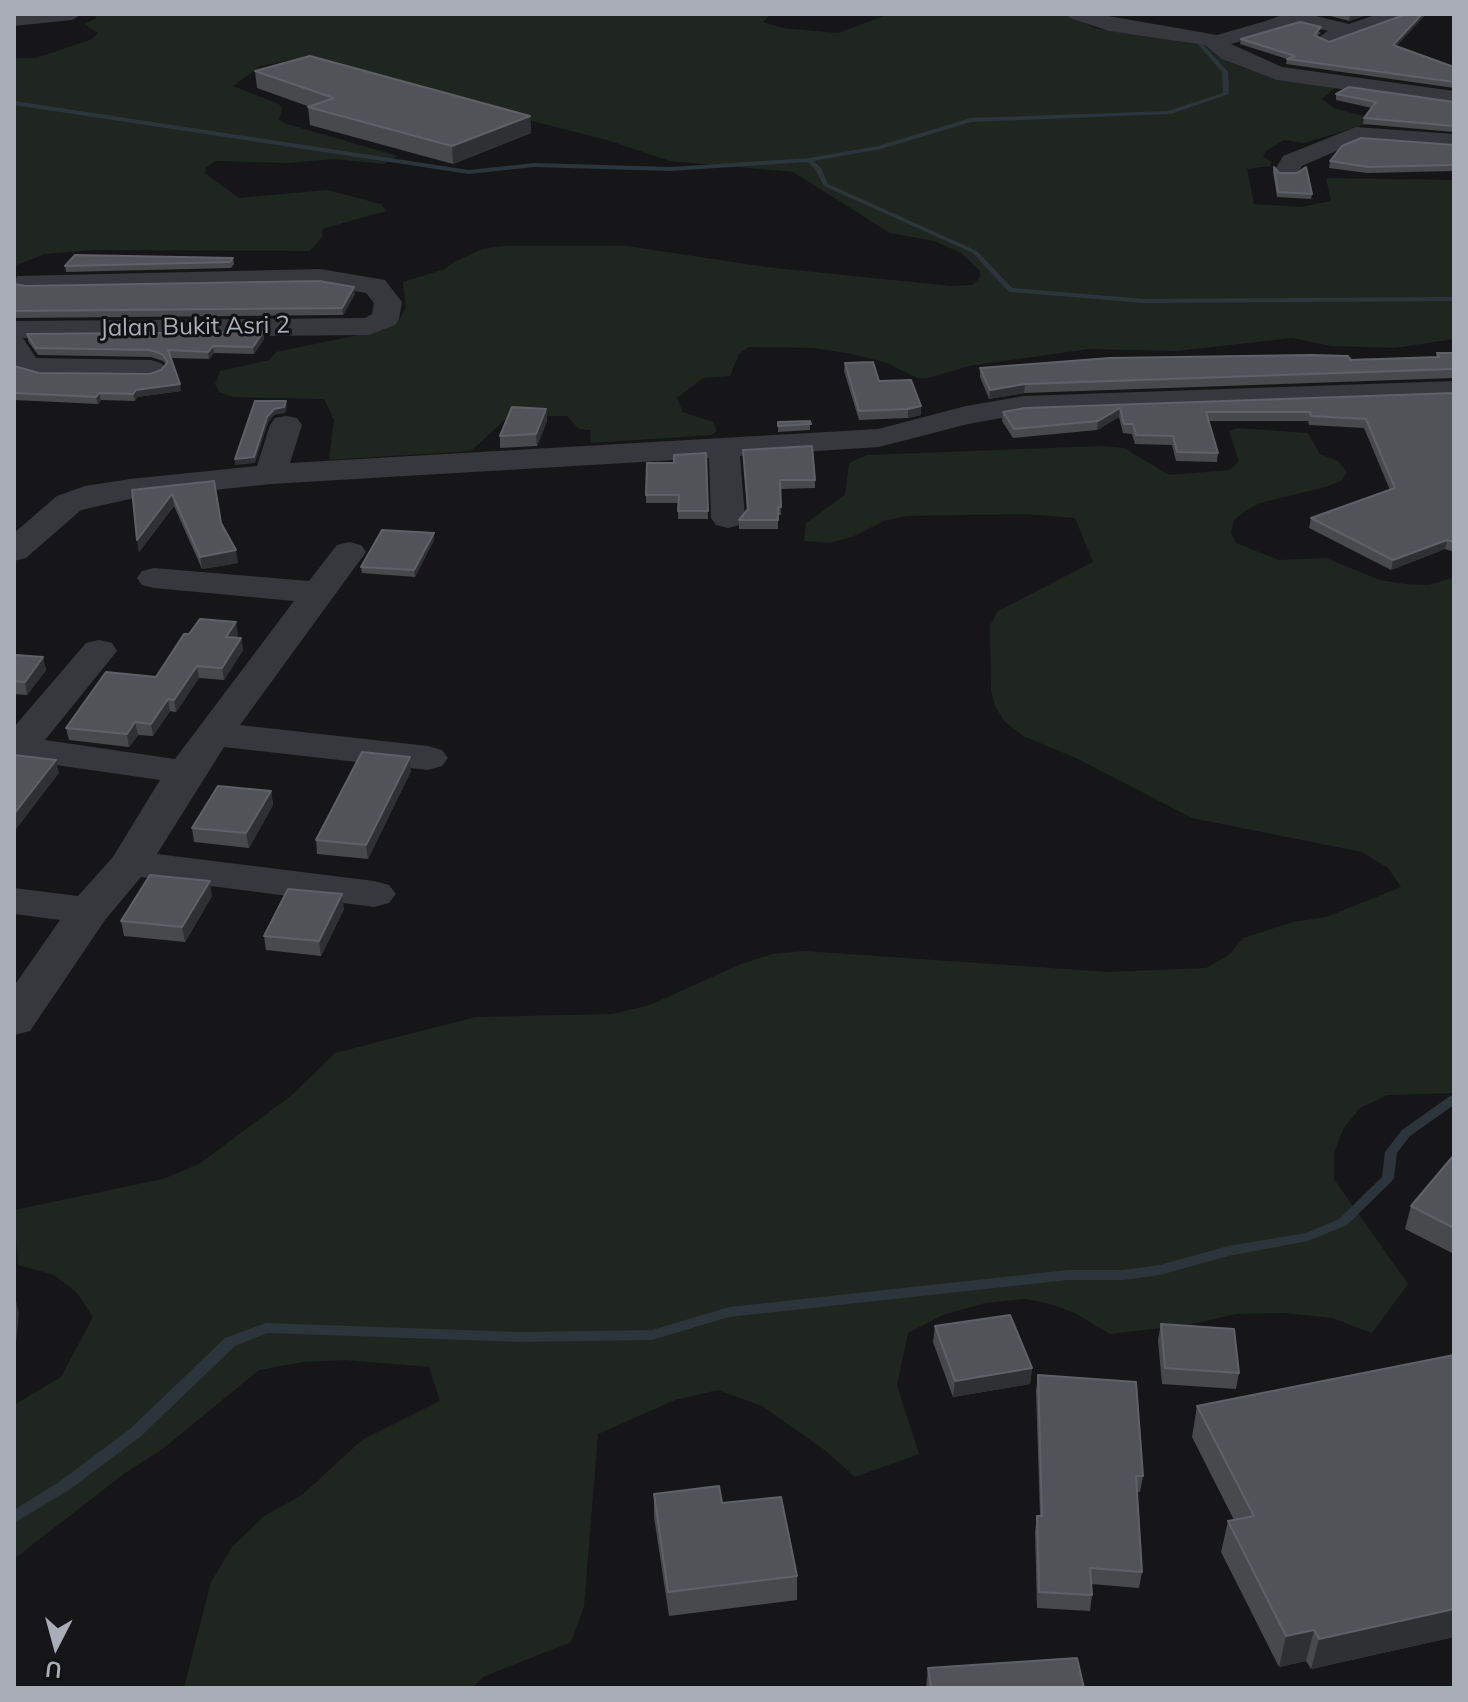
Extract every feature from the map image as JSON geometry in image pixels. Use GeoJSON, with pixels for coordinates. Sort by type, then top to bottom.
{"type":"FeatureCollection","features":[{"type":"Feature","properties":{"kind":"street"},"geometry":{"type":"LineString","coordinates":[[14,20],[72,14]]}},
{"type":"Feature","properties":{"kind":"street"},"geometry":{"type":"LineString","coordinates":[[1077,14],[1109,25],[1209,39],[1298,18],[1352,31]]}},
{"type":"Feature","properties":{"kind":"street"},"geometry":{"type":"LineString","coordinates":[[1313,43],[1397,14]]}},
{"type":"Feature","properties":{"kind":"street"},"geometry":{"type":"LineString","coordinates":[[1209,39],[1230,54],[1277,73],[1454,98]]}},
{"type":"Feature","properties":{"kind":"street"},"geometry":{"type":"LineString","coordinates":[[1287,170],[1292,161],[1377,122],[1389,104],[1428,95]]}},
{"type":"Feature","properties":{"kind":"street"},"geometry":{"type":"LineString","coordinates":[[1356,134],[1454,141]]}},
{"type":"Feature","properties":{"kind":"street","name":"Jalan Bukit Asri 2"},"geometry":{"type":"LineString","coordinates":[[14,330],[375,324],[385,319],[388,302],[375,286],[320,277],[114,282]]}},
{"type":"Feature","properties":{"kind":"street"},"geometry":{"type":"LineString","coordinates":[[27,282],[114,282]]}},
{"type":"Feature","properties":{"kind":"street"},"geometry":{"type":"LineString","coordinates":[[82,329],[114,282]]}},
{"type":"Feature","properties":{"kind":"street"},"geometry":{"type":"LineString","coordinates":[[14,345],[25,365],[40,368],[151,369]]}},
{"type":"Feature","properties":{"kind":"street"},"geometry":{"type":"LineString","coordinates":[[14,551],[53,515],[85,496],[271,474],[879,438],[966,415],[1024,405],[1454,390]]}},
{"type":"Feature","properties":{"kind":"street"},"geometry":{"type":"LineString","coordinates":[[271,474],[286,425]]}},
{"type":"Feature","properties":{"kind":"street"},"geometry":{"type":"LineString","coordinates":[[724,447],[728,518]]}},
{"type":"Feature","properties":{"kind":"street"},"geometry":{"type":"LineString","coordinates":[[14,1020],[89,911],[130,863],[185,772],[349,552]]}},
{"type":"Feature","properties":{"kind":"street"},"geometry":{"type":"LineString","coordinates":[[154,578],[319,593]]}},
{"type":"Feature","properties":{"kind":"street"},"geometry":{"type":"LineString","coordinates":[[16,747],[99,651]]}},
{"type":"Feature","properties":{"kind":"street"},"geometry":{"type":"LineString","coordinates":[[213,734],[428,758]]}},
{"type":"Feature","properties":{"kind":"street"},"geometry":{"type":"LineString","coordinates":[[16,747],[185,772]]}},
{"type":"Feature","properties":{"kind":"street"},"geometry":{"type":"LineString","coordinates":[[130,863],[374,894]]}},
{"type":"Feature","properties":{"kind":"street"},"geometry":{"type":"LineString","coordinates":[[14,901],[89,911]]}},
{"type":"Feature","properties":{"kind":"shaded area"},"geometry":{"type":"Polygon","coordinates":[[[93,14],[771,14],[763,22],[782,28],[838,33],[890,14],[1105,14],[1083,22],[1094,28],[1124,33],[1191,39],[1210,46],[1242,67],[1335,88],[1322,99],[1334,108],[1370,118],[1367,124],[1304,143],[1284,140],[1266,151],[1263,157],[1272,162],[1270,166],[1247,169],[1254,204],[1301,207],[1331,201],[1326,178],[1454,180],[1454,339],[1395,348],[1331,346],[1292,338],[1177,351],[1089,349],[969,366],[928,378],[917,378],[887,363],[852,354],[813,348],[749,347],[739,354],[730,376],[703,378],[677,398],[683,412],[713,422],[717,431],[711,435],[591,443],[590,430],[579,429],[567,416],[509,416],[471,451],[329,460],[334,420],[324,399],[232,397],[219,392],[215,384],[220,371],[269,360],[276,352],[383,330],[399,320],[406,307],[403,282],[445,269],[483,249],[502,246],[627,246],[766,267],[951,286],[972,285],[980,278],[980,271],[961,253],[934,241],[890,233],[793,172],[670,161],[607,140],[291,60],[261,66],[233,86],[279,104],[282,109],[279,120],[287,124],[398,156],[384,164],[334,159],[287,163],[216,161],[206,167],[205,173],[239,198],[327,190],[381,204],[386,211],[322,229],[323,236],[310,251],[94,250],[45,254],[14,266],[14,58],[36,58],[92,39],[98,33],[84,24],[97,18],[93,14]]]}},
{"type":"Feature","properties":{"kind":"shaded area"},"geometry":{"type":"Polygon","coordinates":[[[1237,428],[1308,433],[1320,454],[1338,461],[1347,472],[1341,481],[1260,503],[1245,511],[1234,520],[1231,532],[1236,543],[1279,560],[1326,558],[1380,580],[1405,584],[1429,585],[1454,577],[1454,1093],[1388,1095],[1360,1108],[1344,1128],[1334,1152],[1334,1179],[1408,1284],[1372,1333],[1332,1318],[1284,1313],[1236,1314],[1188,1325],[1110,1334],[1075,1313],[1047,1303],[1025,1299],[985,1303],[943,1315],[908,1333],[897,1386],[919,1454],[855,1477],[826,1451],[762,1406],[718,1390],[675,1400],[598,1434],[584,1607],[571,1642],[483,1677],[472,1688],[184,1688],[211,1582],[232,1547],[264,1516],[302,1495],[362,1440],[440,1401],[429,1367],[345,1360],[303,1362],[259,1370],[164,1448],[125,1473],[14,1559],[14,1405],[61,1377],[93,1317],[77,1293],[54,1275],[18,1265],[14,1210],[163,1179],[199,1164],[292,1095],[335,1053],[476,1017],[612,1014],[650,1005],[741,964],[772,954],[804,951],[1109,972],[1206,968],[1229,955],[1243,938],[1293,922],[1326,917],[1401,887],[1388,868],[1362,852],[1192,818],[1076,758],[1023,736],[1004,721],[995,706],[991,690],[990,625],[998,611],[1093,562],[1075,518],[1024,514],[907,516],[884,521],[852,537],[829,543],[804,541],[806,523],[845,495],[849,463],[867,455],[1101,446],[1124,448],[1169,475],[1230,470],[1239,461],[1229,431],[1237,428]]]}},
{"type":"Feature","properties":{"kind":"building"},"geometry":{"type":"Polygon","coordinates":[[[1407,14],[1422,14],[1393,45],[1454,67],[1454,82],[1287,59],[1295,56],[1241,39],[1300,22],[1321,27],[1314,35],[1329,42],[1407,14]]]}},
{"type":"Feature","properties":{"kind":"building"},"geometry":{"type":"Polygon","coordinates":[[[310,56],[530,116],[452,146],[308,107],[334,98],[255,71],[310,56]]]}},
{"type":"Feature","properties":{"kind":"building"},"geometry":{"type":"Polygon","coordinates":[[[1349,87],[1454,102],[1454,126],[1364,118],[1376,102],[1336,94],[1349,87]]]}},
{"type":"Feature","properties":{"kind":"building"},"geometry":{"type":"Polygon","coordinates":[[[1361,138],[1454,145],[1454,165],[1368,167],[1330,161],[1342,146],[1361,138]]]}},
{"type":"Feature","properties":{"kind":"building"},"geometry":{"type":"Polygon","coordinates":[[[1274,167],[1279,173],[1297,173],[1306,167],[1312,194],[1278,192],[1274,167]]]}},
{"type":"Feature","properties":{"kind":"building"},"geometry":{"type":"Polygon","coordinates":[[[75,255],[233,258],[230,262],[65,266],[75,255]]]}},
{"type":"Feature","properties":{"kind":"building"},"geometry":{"type":"Polygon","coordinates":[[[319,281],[354,287],[342,308],[14,311],[14,284],[319,281]]]}},
{"type":"Feature","properties":{"kind":"building"},"geometry":{"type":"Polygon","coordinates":[[[263,332],[253,347],[213,346],[208,352],[168,350],[180,384],[136,390],[133,394],[99,393],[96,397],[14,393],[14,366],[39,373],[150,374],[161,370],[168,362],[162,354],[150,350],[36,348],[27,334],[263,332]]]}},
{"type":"Feature","properties":{"kind":"building"},"geometry":{"type":"Polygon","coordinates":[[[1437,353],[1454,353],[1454,369],[1025,384],[990,390],[980,368],[1110,358],[1311,355],[1348,356],[1351,360],[1439,357],[1437,353]]]}},
{"type":"Feature","properties":{"kind":"building"},"geometry":{"type":"Polygon","coordinates":[[[873,362],[879,381],[911,380],[921,406],[859,411],[845,363],[873,362]]]}},
{"type":"Feature","properties":{"kind":"building"},"geometry":{"type":"Polygon","coordinates":[[[1454,393],[1454,542],[1447,540],[1393,560],[1311,518],[1395,488],[1366,419],[1311,416],[1310,412],[1206,412],[1218,453],[1177,452],[1173,436],[1136,435],[1133,424],[1124,424],[1120,408],[1098,421],[1014,429],[1003,412],[1025,408],[1454,393]]]}},
{"type":"Feature","properties":{"kind":"building"},"geometry":{"type":"Polygon","coordinates":[[[255,401],[286,401],[284,407],[274,409],[267,417],[254,457],[235,459],[255,401]]]}},
{"type":"Feature","properties":{"kind":"building"},"geometry":{"type":"Polygon","coordinates":[[[512,407],[546,409],[536,434],[500,436],[512,407]]]}},
{"type":"Feature","properties":{"kind":"building"},"geometry":{"type":"Polygon","coordinates":[[[810,421],[811,424],[778,426],[778,422],[810,421]]]}},
{"type":"Feature","properties":{"kind":"building"},"geometry":{"type":"Polygon","coordinates":[[[812,446],[815,480],[780,480],[778,520],[739,520],[748,509],[743,450],[812,446]]]}},
{"type":"Feature","properties":{"kind":"building"},"geometry":{"type":"Polygon","coordinates":[[[706,453],[708,511],[678,511],[679,495],[646,495],[647,463],[674,463],[674,455],[706,453]]]}},
{"type":"Feature","properties":{"kind":"building"},"geometry":{"type":"Polygon","coordinates":[[[214,481],[221,523],[236,550],[200,557],[172,494],[137,540],[132,490],[214,481]]]}},
{"type":"Feature","properties":{"kind":"building"},"geometry":{"type":"Polygon","coordinates":[[[382,530],[434,533],[414,570],[361,567],[382,530]]]}},
{"type":"Feature","properties":{"kind":"building"},"geometry":{"type":"Polygon","coordinates":[[[200,619],[236,622],[226,637],[241,638],[222,668],[197,666],[174,700],[168,699],[151,724],[135,722],[127,734],[66,728],[106,672],[156,677],[184,634],[189,634],[200,619]]]}},
{"type":"Feature","properties":{"kind":"building"},"geometry":{"type":"Polygon","coordinates":[[[14,654],[43,657],[25,682],[14,681],[14,654]]]}},
{"type":"Feature","properties":{"kind":"building"},"geometry":{"type":"Polygon","coordinates":[[[362,752],[410,757],[366,845],[316,840],[362,752]]]}},
{"type":"Feature","properties":{"kind":"building"},"geometry":{"type":"Polygon","coordinates":[[[14,755],[56,760],[14,814],[14,755]]]}},
{"type":"Feature","properties":{"kind":"building"},"geometry":{"type":"Polygon","coordinates":[[[218,786],[271,791],[246,833],[192,828],[218,786]]]}},
{"type":"Feature","properties":{"kind":"building"},"geometry":{"type":"Polygon","coordinates":[[[150,875],[210,881],[182,927],[121,921],[150,875]]]}},
{"type":"Feature","properties":{"kind":"building"},"geometry":{"type":"Polygon","coordinates":[[[288,889],[342,894],[319,941],[264,936],[288,889]]]}},
{"type":"Feature","properties":{"kind":"building"},"geometry":{"type":"Polygon","coordinates":[[[1454,1155],[1454,1228],[1411,1206],[1454,1155]]]}},
{"type":"Feature","properties":{"kind":"building"},"geometry":{"type":"Polygon","coordinates":[[[1010,1315],[1032,1368],[955,1381],[935,1326],[1010,1315]]]}},
{"type":"Feature","properties":{"kind":"building"},"geometry":{"type":"Polygon","coordinates":[[[1161,1324],[1234,1329],[1239,1373],[1165,1368],[1161,1324]]]}},
{"type":"Feature","properties":{"kind":"building"},"geometry":{"type":"Polygon","coordinates":[[[1454,1355],[1454,1609],[1319,1639],[1314,1630],[1286,1636],[1228,1521],[1254,1516],[1197,1406],[1454,1355]]]}},
{"type":"Feature","properties":{"kind":"building"},"geometry":{"type":"Polygon","coordinates":[[[1038,1375],[1136,1382],[1143,1476],[1136,1476],[1142,1572],[1090,1568],[1092,1595],[1039,1592],[1037,1516],[1042,1516],[1038,1375]]]}},
{"type":"Feature","properties":{"kind":"building"},"geometry":{"type":"Polygon","coordinates":[[[719,1486],[722,1503],[781,1497],[797,1576],[668,1592],[654,1494],[719,1486]]]}},
{"type":"Feature","properties":{"kind":"building"},"geometry":{"type":"Polygon","coordinates":[[[1077,1658],[1084,1688],[931,1688],[928,1668],[1077,1658]]]}},
{"type":"Feature","properties":{"kind":"waterway"},"geometry":{"type":"LineString","coordinates":[[1268,21],[1289,14]]}},
{"type":"Feature","properties":{"kind":"waterway"},"geometry":{"type":"LineString","coordinates":[[809,160],[879,148],[971,120],[1169,113],[1226,94],[1225,72],[1199,42],[1207,40]]}},
{"type":"Feature","properties":{"kind":"waterway"},"geometry":{"type":"LineString","coordinates":[[14,103],[469,172],[534,165],[671,169],[809,160]]}},
{"type":"Feature","properties":{"kind":"waterway"},"geometry":{"type":"LineString","coordinates":[[809,160],[818,168],[826,185],[975,252],[1010,290],[1145,301],[1454,299]]}},
{"type":"Feature","properties":{"kind":"waterway"},"geometry":{"type":"LineString","coordinates":[[14,1517],[64,1486],[135,1433],[230,1342],[266,1328],[521,1337],[652,1335],[729,1312],[1068,1275],[1123,1275],[1160,1270],[1228,1251],[1308,1237],[1343,1222],[1388,1178],[1391,1152],[1406,1133],[1454,1099]]}}]}
